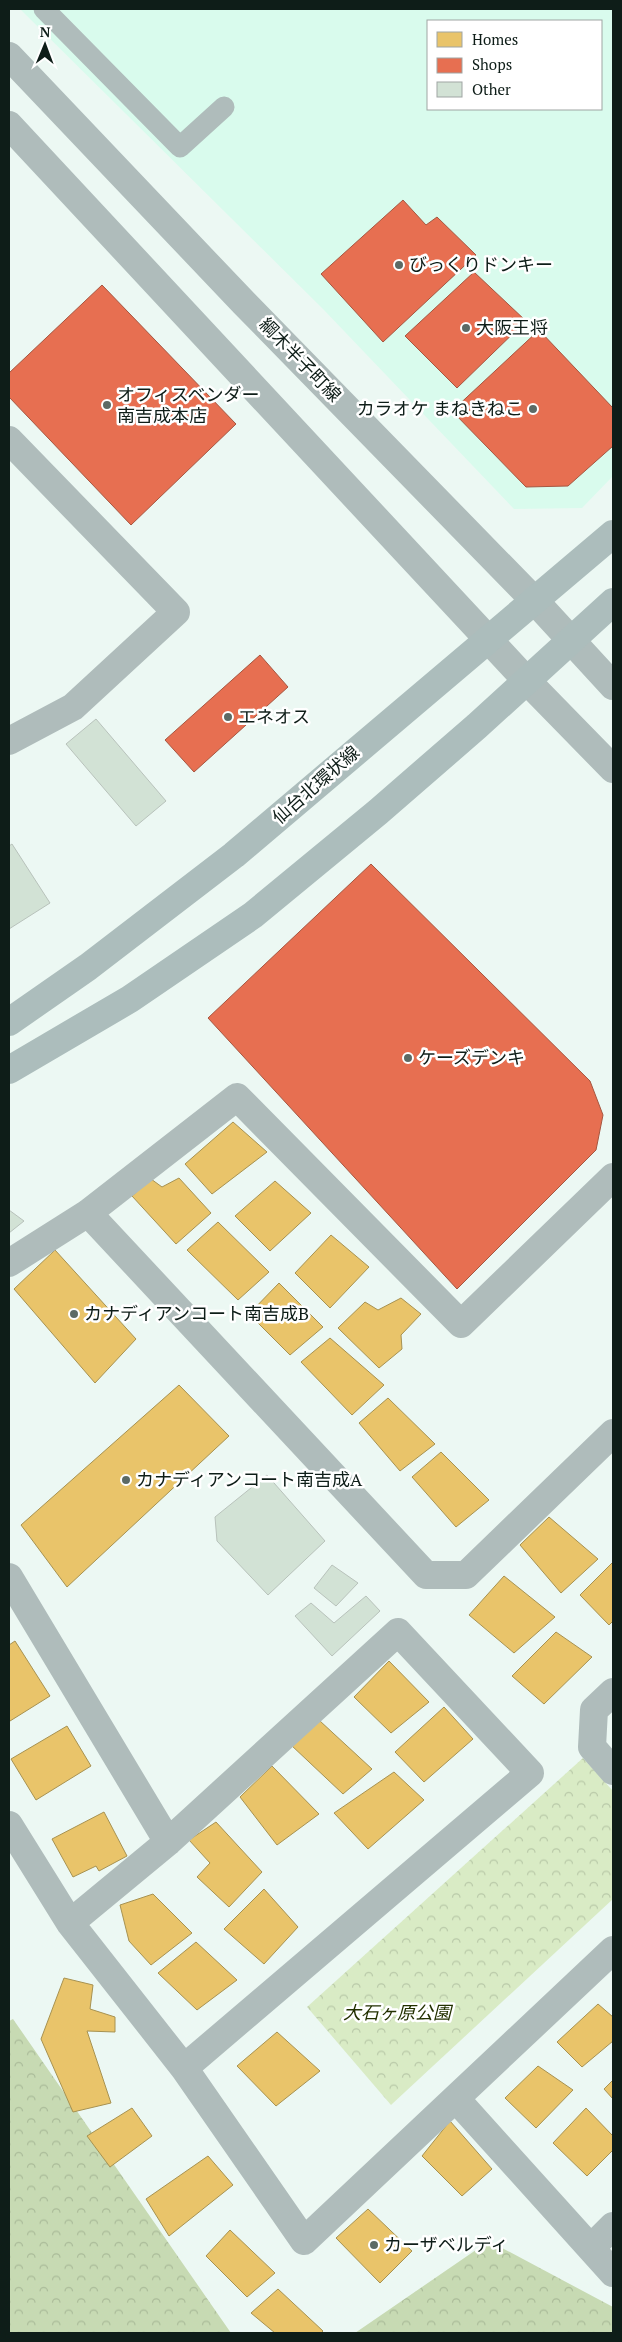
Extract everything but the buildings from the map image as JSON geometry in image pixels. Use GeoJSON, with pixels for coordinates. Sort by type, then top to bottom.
{"type":"FeatureCollection","features":[{"type":"Feature","properties":{"kind":"main road","name":"仙台北環状線"},"geometry":{"type":"LineString","coordinates":[[9,1022],[88,967],[234,855],[613,534]]}},
{"type":"Feature","properties":{"kind":"main road"},"geometry":{"type":"LineString","coordinates":[[9,1070],[130,999],[253,915],[378,812],[527,681],[613,602]]}},
{"type":"Feature","properties":{"kind":"street","name":"綱木半子町線"},"geometry":{"type":"LineString","coordinates":[[9,56],[244,303],[534,600],[613,686]]}},
{"type":"Feature","properties":{"kind":"street"},"geometry":{"type":"LineString","coordinates":[[9,125],[527,681],[613,769]]}},
{"type":"Feature","properties":{"kind":"street"},"geometry":{"type":"LineString","coordinates":[[9,440],[176,612],[73,707],[9,741]]}},
{"type":"Feature","properties":{"kind":"street"},"geometry":{"type":"LineString","coordinates":[[9,1263],[88,1213],[237,1096],[461,1324],[613,1177]]}},
{"type":"Feature","properties":{"kind":"street"},"geometry":{"type":"LineString","coordinates":[[88,1213],[426,1575],[466,1575],[613,1433]]}},
{"type":"Feature","properties":{"kind":"street"},"geometry":{"type":"LineString","coordinates":[[9,1577],[168,1842]]}},
{"type":"Feature","properties":{"kind":"street"},"geometry":{"type":"LineString","coordinates":[[70,1923],[168,1842],[398,1632],[530,1773],[184,2068]]}},
{"type":"Feature","properties":{"kind":"street"},"geometry":{"type":"LineString","coordinates":[[613,1692],[594,1710],[592,1747],[613,1771]]}},
{"type":"Feature","properties":{"kind":"street"},"geometry":{"type":"LineString","coordinates":[[9,1825],[70,1923],[184,2068],[304,2241],[613,1950]]}},
{"type":"Feature","properties":{"kind":"street"},"geometry":{"type":"LineString","coordinates":[[456,2099],[592,2247],[613,2273]]}},
{"type":"Feature","properties":{"kind":"street"},"geometry":{"type":"LineString","coordinates":[[592,2247],[613,2226]]}},
{"type":"Feature","properties":{"kind":"lane"},"geometry":{"type":"LineString","coordinates":[[44,9],[180,148],[224,107]]}},
{"type":"Feature","properties":{"kind":"shaded area"},"geometry":{"type":"Polygon","coordinates":[[[20,9],[613,9],[613,476],[582,508],[514,509],[323,309],[20,9]]]}},
{"type":"Feature","properties":{"kind":"green space","name":"大石ヶ原公園"},"geometry":{"type":"Polygon","coordinates":[[[583,1758],[613,1791],[613,1899],[391,2105],[307,2007],[583,1758]]]}},
{"type":"Feature","properties":{"kind":"green space"},"geometry":{"type":"Polygon","coordinates":[[[13,2019],[231,2333],[9,2333],[9,2021],[13,2019]]]}},
{"type":"Feature","properties":{"kind":"green space"},"geometry":{"type":"Polygon","coordinates":[[[489,2241],[613,2307],[613,2333],[355,2333],[489,2241]]]}},
{"type":"Feature","properties":{"kind":"place","name":"びっくりドンキー"},"geometry":{"type":"Point","coordinates":[399,265]}},
{"type":"Feature","properties":{"kind":"place","name":"大阪王将"},"geometry":{"type":"Point","coordinates":[466,328]}},
{"type":"Feature","properties":{"kind":"place","name":"オフィスベンダー 南吉成本店"},"geometry":{"type":"Point","coordinates":[107,405]}},
{"type":"Feature","properties":{"kind":"place","name":"カラオケ まねきねこ"},"geometry":{"type":"Point","coordinates":[533,409]}},
{"type":"Feature","properties":{"kind":"place","name":"エネオス"},"geometry":{"type":"Point","coordinates":[228,717]}},
{"type":"Feature","properties":{"kind":"place","name":"ケーズデンキ"},"geometry":{"type":"Point","coordinates":[408,1058]}},
{"type":"Feature","properties":{"kind":"place","name":"カナディアンコート南吉成B"},"geometry":{"type":"Point","coordinates":[74,1314]}},
{"type":"Feature","properties":{"kind":"place","name":"カナディアンコート南吉成A"},"geometry":{"type":"Point","coordinates":[126,1480]}},
{"type":"Feature","properties":{"kind":"place","name":"カーザベルディ"},"geometry":{"type":"Point","coordinates":[374,2245]}}]}
